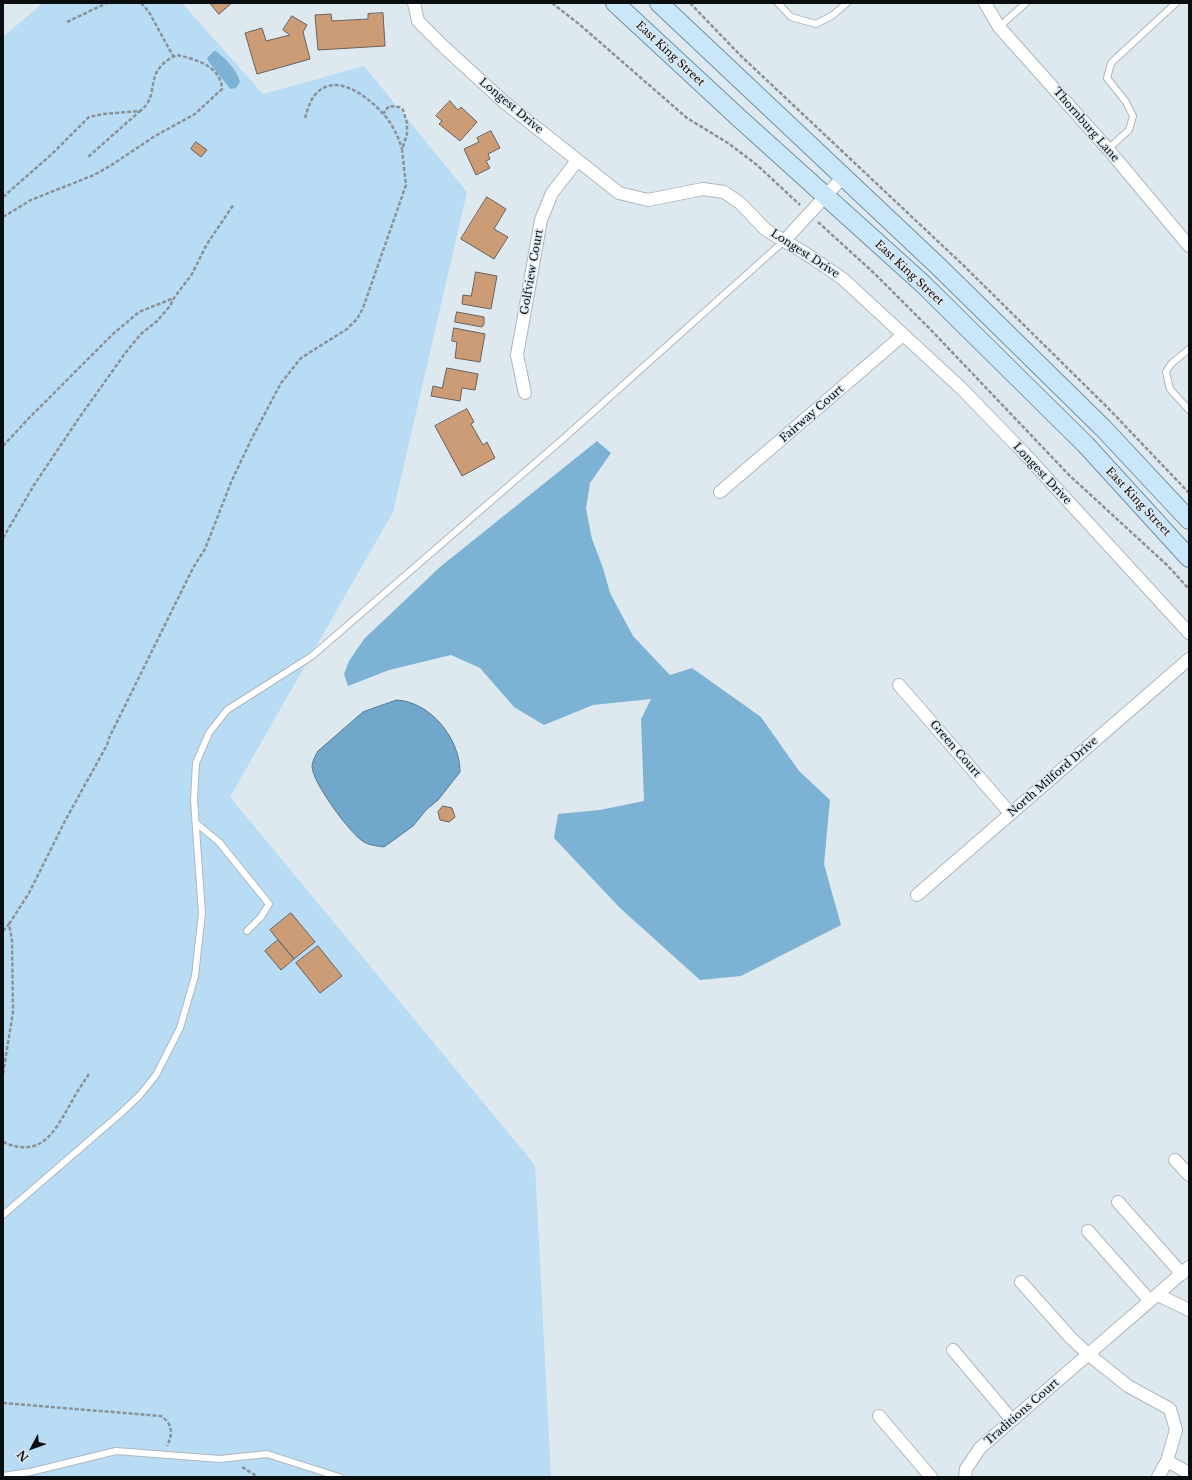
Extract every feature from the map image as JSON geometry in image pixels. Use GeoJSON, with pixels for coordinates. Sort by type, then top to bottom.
{"type":"FeatureCollection","features":[{"type":"Feature","properties":{"kind":"main road","name":"East King Street"},"geometry":{"type":"LineString","coordinates":[[615,3],[922,283],[1086,446],[1189,558]]}},
{"type":"Feature","properties":{"kind":"main road"},"geometry":{"type":"LineString","coordinates":[[659,3],[938,266],[1104,429],[1189,520]]}},
{"type":"Feature","properties":{"kind":"street","name":"Longest Drive"},"geometry":{"type":"LineString","coordinates":[[414,3],[418,21],[443,46],[504,102],[577,161],[620,193],[627,196],[648,200],[703,189],[724,192],[740,203],[766,230],[808,255],[843,279],[961,388],[1024,453],[1189,633]]}},
{"type":"Feature","properties":{"kind":"street","name":"Thornburg Lane"},"geometry":{"type":"LineString","coordinates":[[985,3],[999,27],[1108,150],[1189,246]]}},
{"type":"Feature","properties":{"kind":"street","name":"Golfview Court"},"geometry":{"type":"LineString","coordinates":[[525,393],[517,356],[540,220],[552,193],[577,161]]}},
{"type":"Feature","properties":{"kind":"street"},"geometry":{"type":"LineString","coordinates":[[784,241],[843,177]]}},
{"type":"Feature","properties":{"kind":"street","name":"Fairway Court"},"geometry":{"type":"LineString","coordinates":[[720,492],[903,335]]}},
{"type":"Feature","properties":{"kind":"street","name":"North Milford Drive"},"geometry":{"type":"LineString","coordinates":[[917,895],[1189,659]]}},
{"type":"Feature","properties":{"kind":"street","name":"Green Court"},"geometry":{"type":"LineString","coordinates":[[899,686],[1010,813]]}},
{"type":"Feature","properties":{"kind":"street"},"geometry":{"type":"LineString","coordinates":[[1175,1160],[1189,1175]]}},
{"type":"Feature","properties":{"kind":"street"},"geometry":{"type":"LineString","coordinates":[[1118,1202],[1185,1271]]}},
{"type":"Feature","properties":{"kind":"street"},"geometry":{"type":"LineString","coordinates":[[1088,1231],[1154,1298],[1189,1310]]}},
{"type":"Feature","properties":{"kind":"street","name":"Traditions Court"},"geometry":{"type":"LineString","coordinates":[[965,1477],[966,1469],[980,1448],[1185,1271]]}},
{"type":"Feature","properties":{"kind":"street"},"geometry":{"type":"LineString","coordinates":[[1021,1282],[1070,1337],[1088,1354],[1128,1386],[1170,1409],[1176,1430],[1167,1461],[1158,1477]]}},
{"type":"Feature","properties":{"kind":"street"},"geometry":{"type":"LineString","coordinates":[[953,1350],[1012,1420]]}},
{"type":"Feature","properties":{"kind":"street"},"geometry":{"type":"LineString","coordinates":[[879,1416],[931,1477]]}},
{"type":"Feature","properties":{"kind":"street"},"geometry":{"type":"LineString","coordinates":[[1167,1461],[1189,1473]]}},
{"type":"Feature","properties":{"kind":"lane"},"geometry":{"type":"LineString","coordinates":[[778,3],[791,17],[816,24],[833,15],[847,3]]}},
{"type":"Feature","properties":{"kind":"lane"},"geometry":{"type":"LineString","coordinates":[[999,27],[1026,3]]}},
{"type":"Feature","properties":{"kind":"lane"},"geometry":{"type":"LineString","coordinates":[[1108,150],[1129,130],[1133,116],[1126,102],[1107,78],[1111,63],[1176,3]]}},
{"type":"Feature","properties":{"kind":"lane"},"geometry":{"type":"LineString","coordinates":[[3,1215],[140,1095],[156,1075],[180,1028],[195,976],[202,913],[194,800],[196,763],[209,733],[227,710],[312,656],[564,438],[784,241]]}},
{"type":"Feature","properties":{"kind":"lane"},"geometry":{"type":"LineString","coordinates":[[1189,349],[1171,364],[1166,372],[1170,389],[1189,410]]}},
{"type":"Feature","properties":{"kind":"lane"},"geometry":{"type":"LineString","coordinates":[[196,823],[219,842],[269,904],[261,917],[247,931]]}},
{"type":"Feature","properties":{"kind":"lane"},"geometry":{"type":"LineString","coordinates":[[3,1476],[30,1472],[109,1451],[165,1454],[220,1460],[234,1457],[267,1454],[339,1477]]}},
{"type":"Feature","properties":{"kind":"path"},"geometry":{"type":"LineString","coordinates":[[67,22],[107,3]]}},
{"type":"Feature","properties":{"kind":"path"},"geometry":{"type":"LineString","coordinates":[[141,3],[149,12],[173,56]]}},
{"type":"Feature","properties":{"kind":"path"},"geometry":{"type":"LineString","coordinates":[[552,3],[579,24],[687,118],[728,144],[757,165],[808,214],[875,274],[932,330],[1069,475],[1167,565],[1189,588]]}},
{"type":"Feature","properties":{"kind":"path"},"geometry":{"type":"LineString","coordinates":[[3,217],[31,200],[94,175],[155,136],[195,114],[222,88],[219,78],[210,66],[186,57],[176,55],[166,60],[157,70],[148,102],[140,112],[88,157]]}},
{"type":"Feature","properties":{"kind":"path"},"geometry":{"type":"LineString","coordinates":[[3,931],[29,893],[65,821],[107,745],[126,702],[193,568],[203,553],[232,480],[271,401],[297,362],[347,329],[357,318],[363,308],[404,195],[406,185],[402,150],[394,130],[383,114],[352,89],[338,84],[330,85],[320,91],[311,102],[305,118]]}},
{"type":"Feature","properties":{"kind":"path"},"geometry":{"type":"LineString","coordinates":[[383,114],[389,106],[398,107],[403,110],[407,134],[402,150]]}},
{"type":"Feature","properties":{"kind":"path"},"geometry":{"type":"LineString","coordinates":[[3,197],[52,154],[90,117],[103,114],[140,112]]}},
{"type":"Feature","properties":{"kind":"path"},"geometry":{"type":"LineString","coordinates":[[3,538],[34,485],[126,352],[141,334],[157,321],[170,306],[174,298],[192,274],[207,244],[234,204]]}},
{"type":"Feature","properties":{"kind":"path"},"geometry":{"type":"LineString","coordinates":[[3,446],[122,326],[139,312],[174,298]]}},
{"type":"Feature","properties":{"kind":"path"},"geometry":{"type":"LineString","coordinates":[[3,1074],[13,1012],[12,940],[9,924]]}},
{"type":"Feature","properties":{"kind":"path"},"geometry":{"type":"LineString","coordinates":[[3,1142],[24,1148],[47,1139],[59,1124],[89,1074]]}},
{"type":"Feature","properties":{"kind":"path"},"geometry":{"type":"LineString","coordinates":[[3,1403],[161,1416],[170,1424],[171,1429],[171,1440],[165,1454]]}},
{"type":"Feature","properties":{"kind":"path"},"geometry":{"type":"LineString","coordinates":[[234,1457],[242,1467],[258,1477]]}},
{"type":"Feature","properties":{"kind":"shaded area"},"geometry":{"type":"Polygon","coordinates":[[[43,3],[182,3],[263,94],[364,66],[467,192],[393,512],[230,797],[535,1165],[551,1477],[3,1477],[3,37],[43,3]]]}},
{"type":"Feature","properties":{"kind":"shaded area"},"geometry":{"type":"Polygon","coordinates":[[[214,51],[216,51],[231,65],[239,78],[240,82],[236,88],[230,89],[208,61],[207,58],[214,51]]]}},
{"type":"Feature","properties":{"kind":"shaded area"},"geometry":{"type":"Polygon","coordinates":[[[597,441],[611,453],[590,483],[586,509],[592,539],[603,568],[610,593],[633,636],[670,675],[692,668],[761,717],[799,771],[830,800],[824,864],[841,925],[741,976],[700,980],[620,908],[554,838],[558,814],[600,810],[644,801],[641,719],[651,699],[593,705],[544,725],[514,707],[480,668],[451,655],[389,670],[348,686],[344,674],[349,661],[364,639],[440,567],[597,441]]]}},
{"type":"Feature","properties":{"kind":"shaded area"},"geometry":{"type":"Polygon","coordinates":[[[397,700],[409,702],[421,707],[441,724],[455,747],[459,760],[460,772],[438,800],[426,810],[413,826],[384,847],[363,842],[355,835],[324,794],[312,766],[318,751],[363,712],[397,700]]]}},
{"type":"Feature","properties":{"kind":"building"},"geometry":{"type":"Polygon","coordinates":[[[210,3],[232,3],[219,14],[210,3]]]}},
{"type":"Feature","properties":{"kind":"building"},"geometry":{"type":"Polygon","coordinates":[[[383,13],[385,46],[318,50],[315,15],[331,14],[332,21],[368,19],[368,14],[383,13]]]}},
{"type":"Feature","properties":{"kind":"building"},"geometry":{"type":"Polygon","coordinates":[[[292,16],[307,25],[303,32],[310,59],[257,74],[245,33],[262,28],[266,41],[290,35],[283,30],[292,16]]]}},
{"type":"Feature","properties":{"kind":"building"},"geometry":{"type":"Polygon","coordinates":[[[450,101],[458,110],[461,107],[477,122],[460,141],[439,124],[442,121],[436,116],[450,101]]]}},
{"type":"Feature","properties":{"kind":"building"},"geometry":{"type":"Polygon","coordinates":[[[491,131],[500,148],[488,154],[490,159],[486,161],[490,168],[476,175],[464,149],[479,142],[477,138],[491,131]]]}},
{"type":"Feature","properties":{"kind":"building"},"geometry":{"type":"Polygon","coordinates":[[[196,142],[207,150],[201,157],[191,149],[196,142]]]}},
{"type":"Feature","properties":{"kind":"building"},"geometry":{"type":"Polygon","coordinates":[[[487,197],[506,209],[494,229],[508,237],[494,259],[461,239],[487,197]]]}},
{"type":"Feature","properties":{"kind":"building"},"geometry":{"type":"Polygon","coordinates":[[[476,272],[497,276],[491,309],[462,304],[463,295],[471,296],[476,272]]]}},
{"type":"Feature","properties":{"kind":"building"},"geometry":{"type":"Polygon","coordinates":[[[457,312],[484,317],[484,324],[482,327],[455,322],[457,312]]]}},
{"type":"Feature","properties":{"kind":"building"},"geometry":{"type":"Polygon","coordinates":[[[454,328],[485,334],[480,362],[455,358],[457,342],[452,341],[454,328]]]}},
{"type":"Feature","properties":{"kind":"building"},"geometry":{"type":"Polygon","coordinates":[[[447,368],[478,374],[475,390],[462,388],[460,401],[431,396],[433,386],[442,388],[447,368]]]}},
{"type":"Feature","properties":{"kind":"building"},"geometry":{"type":"Polygon","coordinates":[[[467,409],[474,422],[471,424],[483,445],[487,442],[495,458],[462,476],[435,426],[467,409]]]}},
{"type":"Feature","properties":{"kind":"building"},"geometry":{"type":"Polygon","coordinates":[[[443,806],[452,808],[455,817],[449,822],[440,820],[438,812],[443,806]]]}},
{"type":"Feature","properties":{"kind":"building"},"geometry":{"type":"Polygon","coordinates":[[[291,913],[315,942],[294,959],[270,930],[291,913]]]}},
{"type":"Feature","properties":{"kind":"building"},"geometry":{"type":"Polygon","coordinates":[[[278,940],[294,959],[281,970],[265,951],[278,940]]]}},
{"type":"Feature","properties":{"kind":"building"},"geometry":{"type":"Polygon","coordinates":[[[318,946],[342,976],[320,993],[296,963],[318,946]]]}}]}
